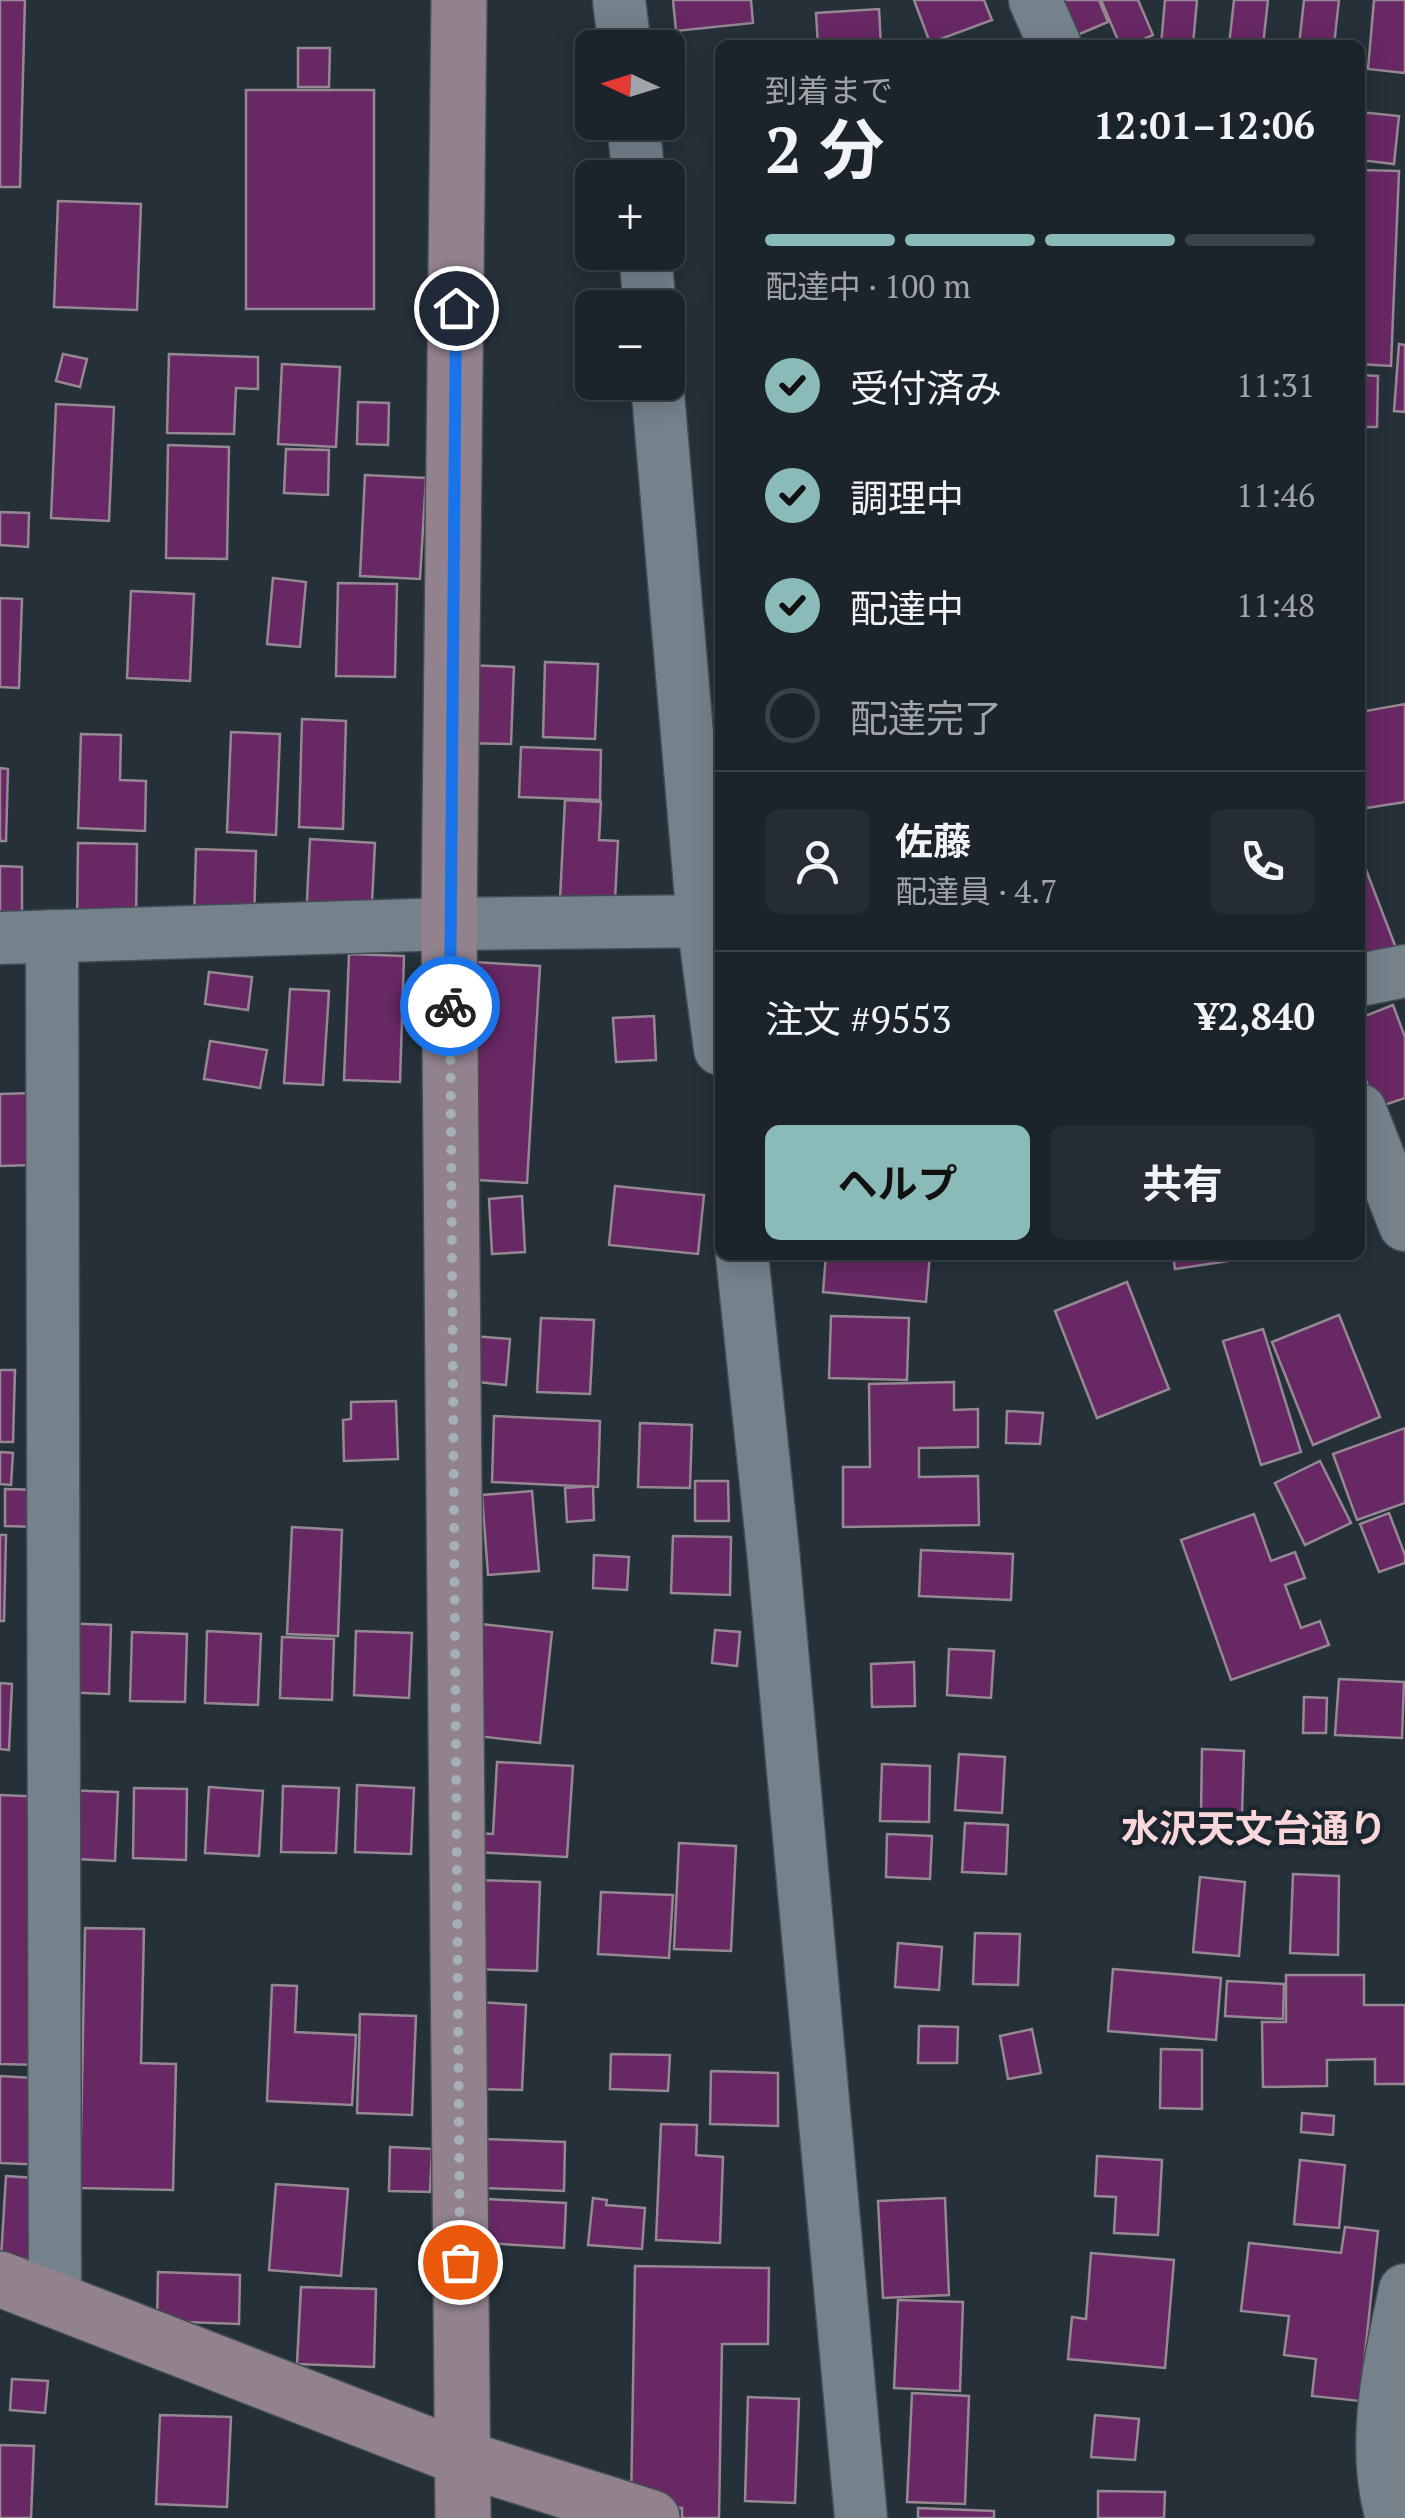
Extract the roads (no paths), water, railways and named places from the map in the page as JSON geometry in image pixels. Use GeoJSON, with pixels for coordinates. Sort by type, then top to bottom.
{"type":"FeatureCollection","features":[{"type":"Feature","properties":{"kind":"street"},"geometry":{"type":"LineString","coordinates":[[459,0],[449,924],[463,2518]]}},
{"type":"Feature","properties":{"kind":"street"},"geometry":{"type":"LineString","coordinates":[[620,0],[623,30]]}},
{"type":"Feature","properties":{"kind":"street"},"geometry":{"type":"LineString","coordinates":[[1034,0],[1053,40]]}},
{"type":"Feature","properties":{"kind":"street"},"geometry":{"type":"LineString","coordinates":[[658,400],[715,969]]}},
{"type":"Feature","properties":{"kind":"street"},"geometry":{"type":"LineString","coordinates":[[0,938],[449,924],[712,921]]}},
{"type":"Feature","properties":{"kind":"street"},"geometry":{"type":"LineString","coordinates":[[52,936],[55,2300]]}},
{"type":"Feature","properties":{"kind":"street"},"geometry":{"type":"LineString","coordinates":[[1365,979],[1405,970]]}},
{"type":"Feature","properties":{"kind":"street"},"geometry":{"type":"LineString","coordinates":[[1365,1123],[1405,1225]]}},
{"type":"Feature","properties":{"kind":"street"},"geometry":{"type":"LineString","coordinates":[[743,1260],[773,1551],[861,2518]]}},
{"type":"Feature","properties":{"kind":"street"},"geometry":{"type":"LineString","coordinates":[[0,2280],[462,2458],[652,2518]]}},
{"type":"Feature","properties":{"kind":"street"},"geometry":{"type":"LineString","coordinates":[[1392,2518],[1386,2498],[1382,2431],[1405,2290]]}},
{"type":"Feature","properties":{"kind":"district","name":"水沢天文台通り"},"geometry":{"type":"Point","coordinates":[1254,1829]}}]}
